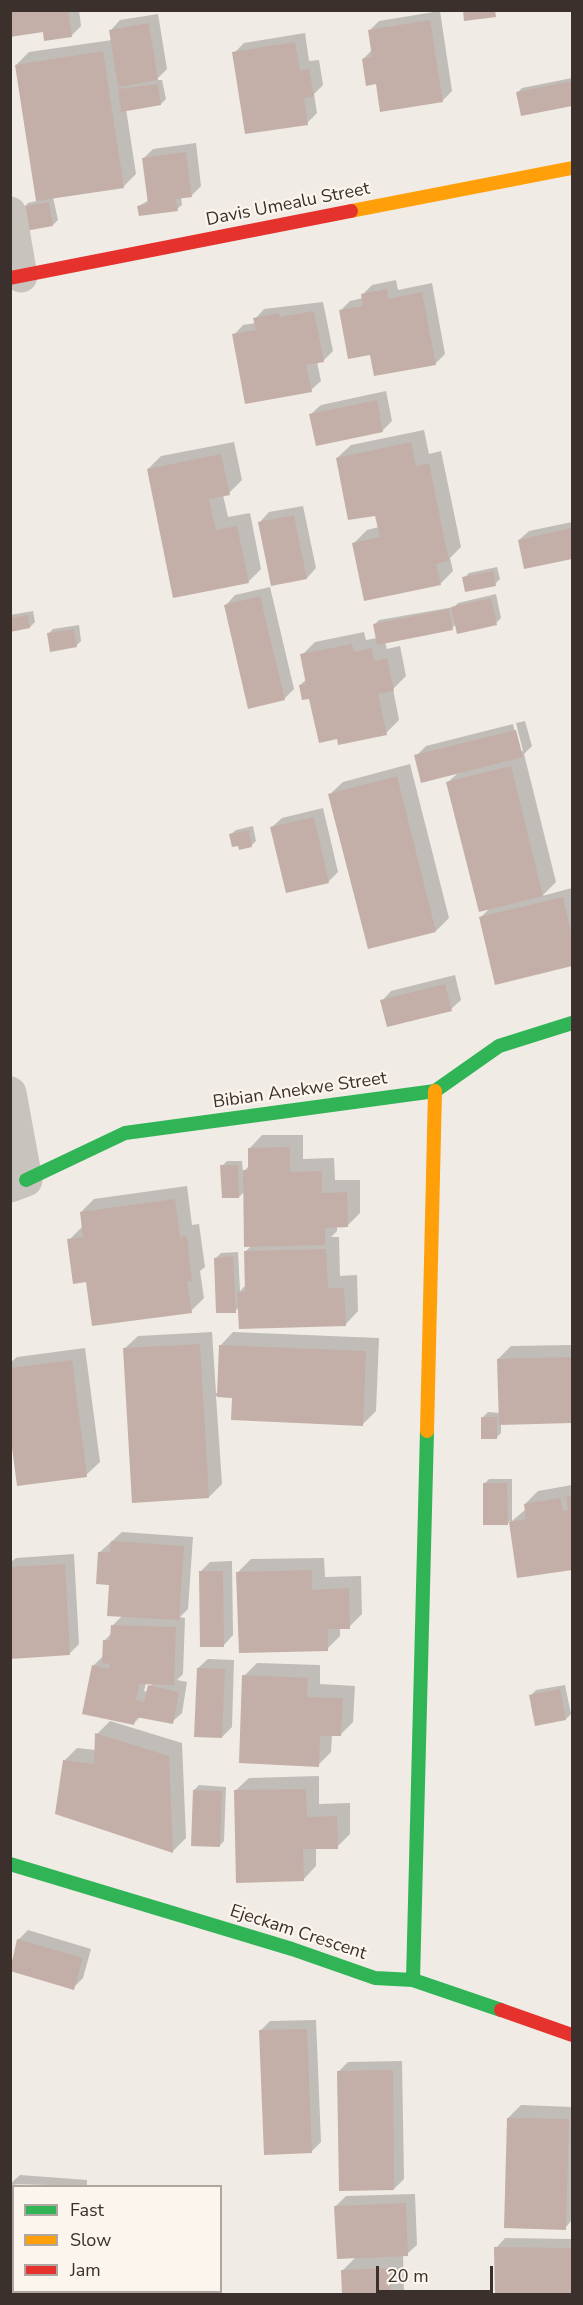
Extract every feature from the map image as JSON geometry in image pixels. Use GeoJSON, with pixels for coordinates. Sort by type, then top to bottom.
{"type":"FeatureCollection","features":[{"type":"Feature","properties":{"kind":"street","name":"Davis Umealu Street"},"geometry":{"type":"LineString","coordinates":[[16,277],[573,168]]}},
{"type":"Feature","properties":{"kind":"street"},"geometry":{"type":"LineString","coordinates":[[10,213],[16,277]]}},
{"type":"Feature","properties":{"kind":"street","name":"Bibian Anekwe Street"},"geometry":{"type":"LineString","coordinates":[[18,1183],[125,1133],[435,1091],[499,1046],[573,1023]]}},
{"type":"Feature","properties":{"kind":"street"},"geometry":{"type":"LineString","coordinates":[[413,1980],[435,1091]]}},
{"type":"Feature","properties":{"kind":"street"},"geometry":{"type":"LineString","coordinates":[[10,1093],[18,1183]]}},
{"type":"Feature","properties":{"kind":"street","name":"Ejeckam Crescent"},"geometry":{"type":"LineString","coordinates":[[10,1864],[282,1946],[375,1978],[413,1980],[573,2035]]}},
{"type":"Feature","properties":{"kind":"building"},"geometry":{"type":"Polygon","coordinates":[[[10,10],[68,10],[72,37],[44,41],[43,32],[10,37],[10,10]]]}},
{"type":"Feature","properties":{"kind":"building"},"geometry":{"type":"Polygon","coordinates":[[[463,10],[495,10],[496,17],[464,21],[463,10]]]}},
{"type":"Feature","properties":{"kind":"building"},"geometry":{"type":"Polygon","coordinates":[[[430,20],[443,102],[380,112],[376,84],[366,86],[362,59],[372,57],[368,30],[430,20]]]}},
{"type":"Feature","properties":{"kind":"building"},"geometry":{"type":"Polygon","coordinates":[[[149,23],[158,80],[118,87],[109,30],[149,23]]]}},
{"type":"Feature","properties":{"kind":"building"},"geometry":{"type":"Polygon","coordinates":[[[295,42],[300,70],[309,69],[314,96],[304,98],[308,125],[245,134],[232,52],[295,42]]]}},
{"type":"Feature","properties":{"kind":"building"},"geometry":{"type":"Polygon","coordinates":[[[103,51],[124,188],[36,201],[15,65],[103,51]]]}},
{"type":"Feature","properties":{"kind":"building"},"geometry":{"type":"Polygon","coordinates":[[[572,81],[572,106],[521,116],[516,92],[572,81]]]}},
{"type":"Feature","properties":{"kind":"building"},"geometry":{"type":"Polygon","coordinates":[[[158,84],[161,105],[121,112],[118,89],[158,84]]]}},
{"type":"Feature","properties":{"kind":"building"},"geometry":{"type":"Polygon","coordinates":[[[186,152],[192,197],[176,199],[178,211],[139,216],[137,206],[148,204],[142,158],[186,152]]]}},
{"type":"Feature","properties":{"kind":"building"},"geometry":{"type":"Polygon","coordinates":[[[49,202],[53,226],[25,231],[22,207],[49,202]]]}},
{"type":"Feature","properties":{"kind":"building"},"geometry":{"type":"Polygon","coordinates":[[[387,289],[388,299],[422,292],[436,365],[374,376],[370,355],[348,359],[339,310],[363,306],[361,294],[387,289]]]}},
{"type":"Feature","properties":{"kind":"building"},"geometry":{"type":"Polygon","coordinates":[[[314,311],[324,362],[306,365],[312,392],[245,404],[232,334],[256,330],[253,318],[279,313],[280,317],[314,311]]]}},
{"type":"Feature","properties":{"kind":"building"},"geometry":{"type":"Polygon","coordinates":[[[377,400],[383,432],[316,446],[309,414],[377,400]]]}},
{"type":"Feature","properties":{"kind":"building"},"geometry":{"type":"Polygon","coordinates":[[[411,442],[416,466],[429,463],[449,561],[436,564],[441,585],[364,601],[352,543],[380,537],[375,516],[348,520],[336,458],[411,442]]]}},
{"type":"Feature","properties":{"kind":"building"},"geometry":{"type":"Polygon","coordinates":[[[221,454],[230,495],[209,499],[216,530],[237,526],[249,583],[173,598],[147,469],[221,454]]]}},
{"type":"Feature","properties":{"kind":"building"},"geometry":{"type":"Polygon","coordinates":[[[294,515],[307,579],[271,586],[258,522],[294,515]]]}},
{"type":"Feature","properties":{"kind":"building"},"geometry":{"type":"Polygon","coordinates":[[[572,528],[572,559],[524,569],[518,540],[572,528]]]}},
{"type":"Feature","properties":{"kind":"building"},"geometry":{"type":"Polygon","coordinates":[[[493,571],[496,586],[465,592],[462,577],[493,571]]]}},
{"type":"Feature","properties":{"kind":"building"},"geometry":{"type":"Polygon","coordinates":[[[260,596],[285,700],[248,709],[224,605],[260,596]]]}},
{"type":"Feature","properties":{"kind":"building"},"geometry":{"type":"Polygon","coordinates":[[[491,598],[497,625],[457,634],[451,607],[491,598]]]}},
{"type":"Feature","properties":{"kind":"building"},"geometry":{"type":"Polygon","coordinates":[[[449,609],[453,630],[377,645],[373,624],[449,609]]]}},
{"type":"Feature","properties":{"kind":"building"},"geometry":{"type":"Polygon","coordinates":[[[28,615],[30,628],[10,632],[10,618],[28,615]]]}},
{"type":"Feature","properties":{"kind":"building"},"geometry":{"type":"Polygon","coordinates":[[[74,629],[77,647],[50,652],[47,633],[74,629]]]}},
{"type":"Feature","properties":{"kind":"building"},"geometry":{"type":"Polygon","coordinates":[[[352,644],[354,652],[372,648],[374,661],[387,658],[394,691],[378,694],[387,735],[338,745],[337,739],[319,743],[309,699],[302,700],[299,685],[306,684],[300,654],[352,644]]]}},
{"type":"Feature","properties":{"kind":"building"},"geometry":{"type":"Polygon","coordinates":[[[516,730],[523,757],[421,783],[414,755],[516,730]]]}},
{"type":"Feature","properties":{"kind":"building"},"geometry":{"type":"Polygon","coordinates":[[[511,766],[543,896],[479,912],[446,782],[511,766]]]}},
{"type":"Feature","properties":{"kind":"building"},"geometry":{"type":"Polygon","coordinates":[[[397,776],[436,932],[368,949],[328,794],[397,776]]]}},
{"type":"Feature","properties":{"kind":"building"},"geometry":{"type":"Polygon","coordinates":[[[314,817],[329,883],[286,893],[270,827],[314,817]]]}},
{"type":"Feature","properties":{"kind":"building"},"geometry":{"type":"Polygon","coordinates":[[[249,830],[252,847],[239,850],[238,846],[232,847],[229,834],[249,830]]]}},
{"type":"Feature","properties":{"kind":"building"},"geometry":{"type":"Polygon","coordinates":[[[563,897],[572,937],[572,966],[495,985],[479,917],[563,897]]]}},
{"type":"Feature","properties":{"kind":"building"},"geometry":{"type":"Polygon","coordinates":[[[445,984],[452,1011],[387,1027],[380,1000],[445,984]]]}},
{"type":"Feature","properties":{"kind":"building"},"geometry":{"type":"Polygon","coordinates":[[[290,1147],[290,1172],[322,1171],[322,1193],[347,1192],[348,1227],[325,1228],[325,1245],[244,1247],[243,1170],[248,1170],[248,1148],[290,1147]]]}},
{"type":"Feature","properties":{"kind":"building"},"geometry":{"type":"Polygon","coordinates":[[[220,1165],[238,1165],[239,1198],[222,1198],[220,1165]]]}},
{"type":"Feature","properties":{"kind":"building"},"geometry":{"type":"Polygon","coordinates":[[[175,1199],[180,1237],[187,1236],[192,1281],[187,1282],[192,1313],[92,1326],[86,1282],[73,1284],[67,1239],[83,1237],[80,1212],[175,1199]]]}},
{"type":"Feature","properties":{"kind":"building"},"geometry":{"type":"Polygon","coordinates":[[[326,1249],[328,1288],[344,1288],[346,1326],[239,1329],[237,1292],[245,1292],[244,1251],[326,1249]]]}},
{"type":"Feature","properties":{"kind":"building"},"geometry":{"type":"Polygon","coordinates":[[[233,1256],[236,1313],[216,1313],[214,1258],[233,1256]]]}},
{"type":"Feature","properties":{"kind":"building"},"geometry":{"type":"Polygon","coordinates":[[[200,1344],[209,1498],[132,1503],[123,1348],[200,1344]]]}},
{"type":"Feature","properties":{"kind":"building"},"geometry":{"type":"Polygon","coordinates":[[[219,1345],[366,1351],[363,1426],[231,1420],[232,1398],[217,1397],[219,1345]]]}},
{"type":"Feature","properties":{"kind":"building"},"geometry":{"type":"Polygon","coordinates":[[[572,1357],[572,1423],[499,1425],[497,1359],[572,1357]]]}},
{"type":"Feature","properties":{"kind":"building"},"geometry":{"type":"Polygon","coordinates":[[[72,1360],[87,1477],[17,1486],[10,1432],[10,1368],[72,1360]]]}},
{"type":"Feature","properties":{"kind":"building"},"geometry":{"type":"Polygon","coordinates":[[[481,1417],[497,1417],[497,1439],[481,1439],[481,1417]]]}},
{"type":"Feature","properties":{"kind":"building"},"geometry":{"type":"Polygon","coordinates":[[[483,1483],[507,1483],[508,1525],[483,1525],[483,1483]]]}},
{"type":"Feature","properties":{"kind":"building"},"geometry":{"type":"Polygon","coordinates":[[[572,1495],[572,1570],[517,1578],[509,1522],[526,1519],[524,1504],[560,1498],[563,1511],[568,1510],[566,1497],[572,1495]]]}},
{"type":"Feature","properties":{"kind":"building"},"geometry":{"type":"Polygon","coordinates":[[[111,1541],[184,1546],[179,1620],[107,1616],[109,1585],[96,1584],[98,1552],[110,1552],[111,1541]]]}},
{"type":"Feature","properties":{"kind":"building"},"geometry":{"type":"Polygon","coordinates":[[[65,1564],[70,1655],[10,1659],[10,1567],[65,1564]]]}},
{"type":"Feature","properties":{"kind":"building"},"geometry":{"type":"Polygon","coordinates":[[[312,1570],[312,1590],[349,1588],[350,1629],[328,1629],[328,1651],[239,1653],[236,1572],[312,1570]]]}},
{"type":"Feature","properties":{"kind":"building"},"geometry":{"type":"Polygon","coordinates":[[[199,1571],[223,1571],[224,1647],[200,1647],[199,1571]]]}},
{"type":"Feature","properties":{"kind":"building"},"geometry":{"type":"Polygon","coordinates":[[[111,1625],[176,1627],[174,1685],[139,1684],[136,1700],[144,1702],[148,1685],[179,1692],[173,1724],[136,1717],[134,1725],[82,1714],[92,1665],[109,1669],[110,1664],[102,1663],[103,1640],[110,1640],[111,1625]]]}},
{"type":"Feature","properties":{"kind":"building"},"geometry":{"type":"Polygon","coordinates":[[[197,1668],[225,1669],[222,1738],[194,1737],[197,1668]]]}},
{"type":"Feature","properties":{"kind":"building"},"geometry":{"type":"Polygon","coordinates":[[[242,1675],[308,1678],[307,1697],[343,1698],[341,1736],[320,1736],[319,1767],[239,1763],[242,1675]]]}},
{"type":"Feature","properties":{"kind":"building"},"geometry":{"type":"Polygon","coordinates":[[[560,1689],[566,1720],[535,1726],[529,1695],[560,1689]]]}},
{"type":"Feature","properties":{"kind":"building"},"geometry":{"type":"Polygon","coordinates":[[[95,1733],[169,1756],[173,1853],[55,1814],[63,1760],[94,1764],[95,1733]]]}},
{"type":"Feature","properties":{"kind":"building"},"geometry":{"type":"Polygon","coordinates":[[[306,1789],[307,1817],[337,1816],[338,1849],[303,1849],[304,1881],[236,1883],[234,1790],[306,1789]]]}},
{"type":"Feature","properties":{"kind":"building"},"geometry":{"type":"Polygon","coordinates":[[[193,1790],[222,1791],[220,1847],[191,1846],[193,1790]]]}},
{"type":"Feature","properties":{"kind":"building"},"geometry":{"type":"Polygon","coordinates":[[[17,1939],[83,1958],[74,1990],[10,1971],[17,1939]]]}},
{"type":"Feature","properties":{"kind":"building"},"geometry":{"type":"Polygon","coordinates":[[[307,2029],[312,2153],[264,2155],[259,2030],[307,2029]]]}},
{"type":"Feature","properties":{"kind":"building"},"geometry":{"type":"Polygon","coordinates":[[[393,2070],[394,2190],[339,2191],[337,2071],[393,2070]]]}},
{"type":"Feature","properties":{"kind":"building"},"geometry":{"type":"Polygon","coordinates":[[[507,2118],[569,2119],[566,2230],[504,2228],[507,2118]]]}},
{"type":"Feature","properties":{"kind":"building"},"geometry":{"type":"Polygon","coordinates":[[[10,2184],[19,2185],[12,2185],[12,2239],[10,2239],[10,2184]]]}},
{"type":"Feature","properties":{"kind":"building"},"geometry":{"type":"Polygon","coordinates":[[[406,2203],[408,2256],[337,2259],[334,2206],[406,2203]]]}},
{"type":"Feature","properties":{"kind":"building"},"geometry":{"type":"Polygon","coordinates":[[[494,2247],[572,2248],[572,2294],[495,2294],[494,2247]]]}},
{"type":"Feature","properties":{"kind":"building"},"geometry":{"type":"Polygon","coordinates":[[[390,2268],[391,2294],[342,2294],[341,2270],[390,2268]]]}},
{"type":"Feature","properties":{"kind":"building"},"geometry":{"type":"Polygon","coordinates":[[[68,2293],[153,2293],[153,2294],[68,2293]]]}},
{"type":"Feature","properties":{"kind":"traffic: fast"},"geometry":{"type":"LineString","coordinates":[[26,1180],[125,1133],[435,1091],[499,1046],[572,1023]]}},
{"type":"Feature","properties":{"kind":"traffic: fast"},"geometry":{"type":"LineString","coordinates":[[413,1980],[427,1431]]}},
{"type":"Feature","properties":{"kind":"traffic: fast"},"geometry":{"type":"LineString","coordinates":[[10,1864],[292,1949],[375,1978],[413,1980],[501,2010]]}},
{"type":"Feature","properties":{"kind":"traffic: slow"},"geometry":{"type":"LineString","coordinates":[[351,211],[572,168]]}},
{"type":"Feature","properties":{"kind":"traffic: slow"},"geometry":{"type":"LineString","coordinates":[[427,1431],[435,1091]]}},
{"type":"Feature","properties":{"kind":"traffic: jam"},"geometry":{"type":"LineString","coordinates":[[10,278],[351,211]]}},
{"type":"Feature","properties":{"kind":"traffic: jam"},"geometry":{"type":"LineString","coordinates":[[501,2010],[572,2035]]}}]}
